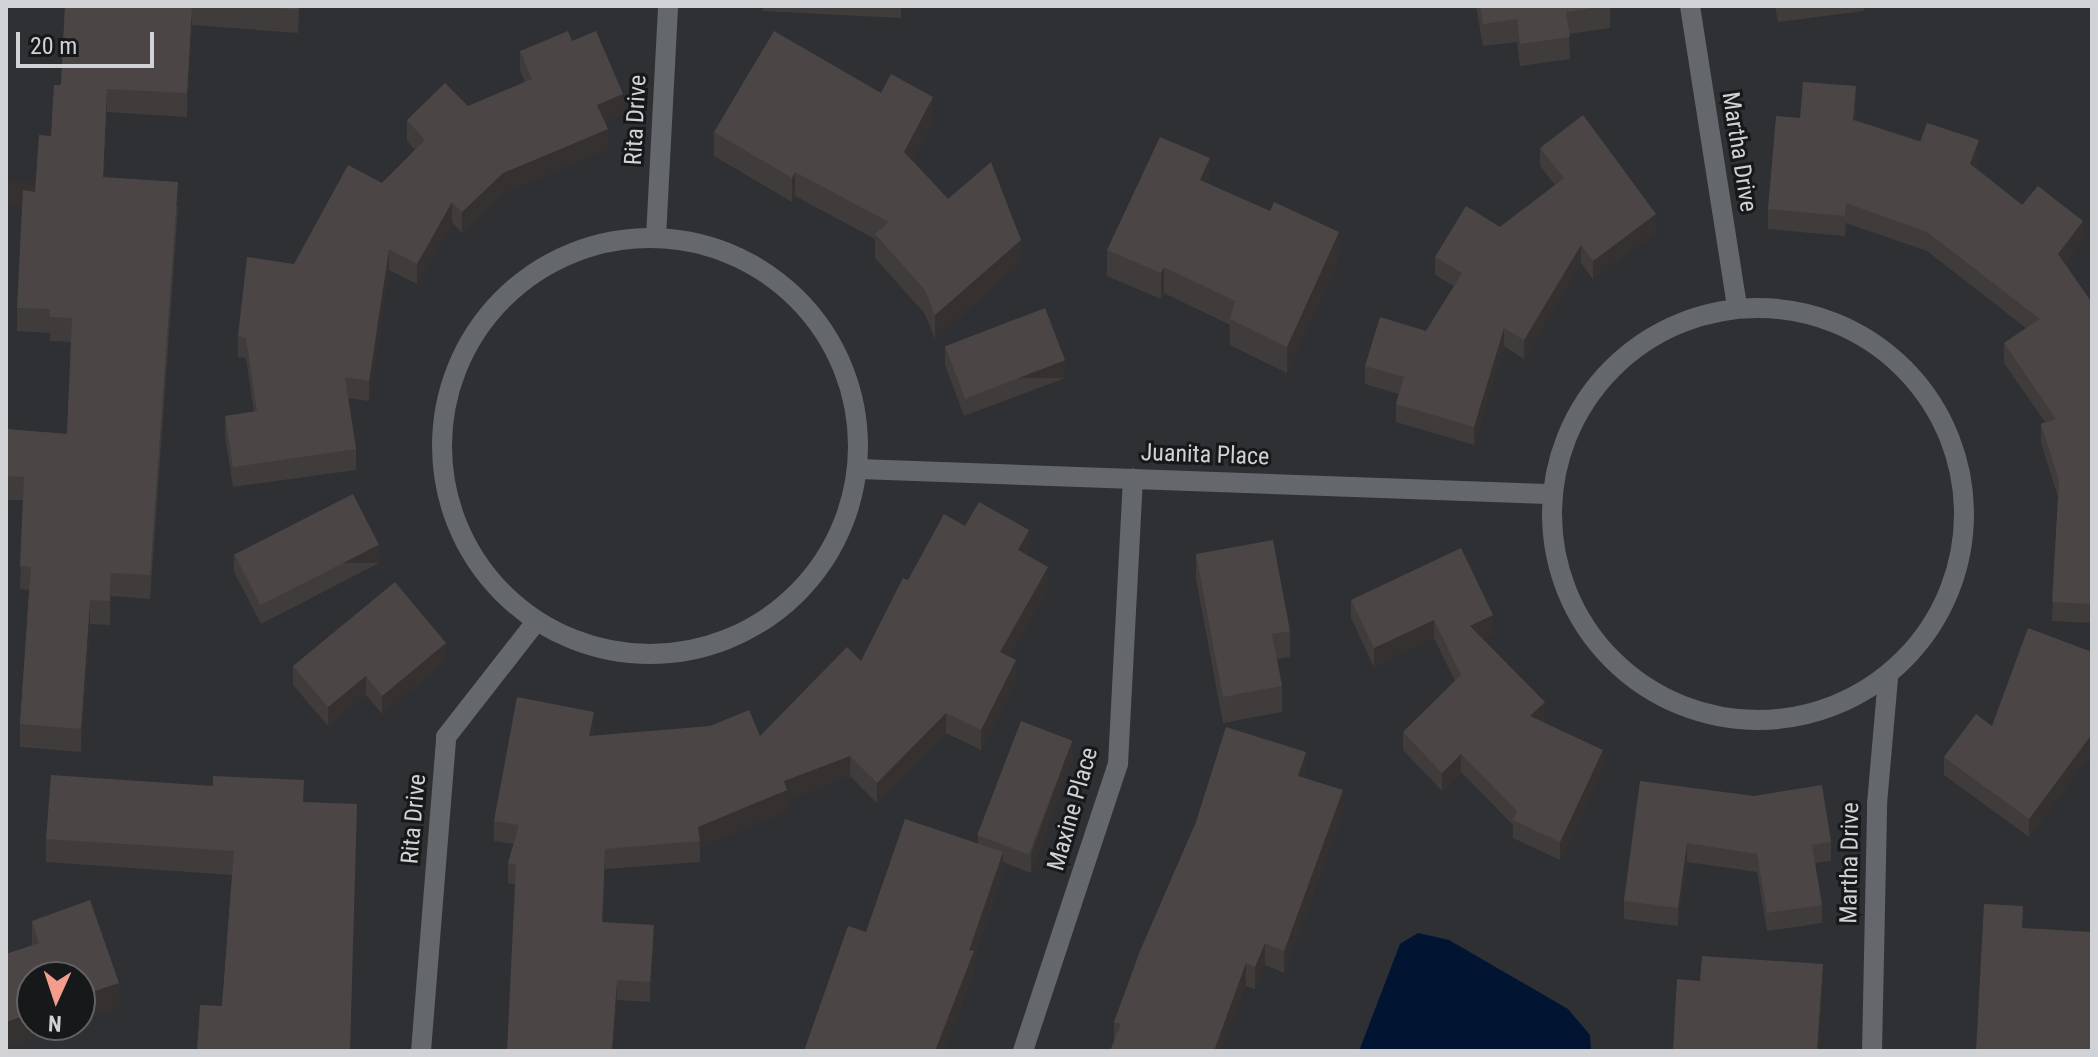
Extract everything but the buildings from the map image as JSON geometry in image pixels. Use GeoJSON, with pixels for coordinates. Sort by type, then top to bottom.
{"type":"FeatureCollection","features":[{"type":"Feature","properties":{"kind":"street","name":"Rita Drive"},"geometry":{"type":"LineString","coordinates":[[656,237],[668,6]]}},
{"type":"Feature","properties":{"kind":"street","name":"Martha Drive"},"geometry":{"type":"LineString","coordinates":[[1690,6],[1737,306]]}},
{"type":"Feature","properties":{"kind":"street"},"geometry":{"type":"LineString","coordinates":[[656,237],[713,247],[765,271],[808,309],[840,357],[857,411],[859,469],[840,537],[799,595],[741,636],[672,654],[615,651],[536,622],[485,576],[453,517],[440,451],[450,384],[480,324],[528,276],[589,246],[656,237]]}},
{"type":"Feature","properties":{"kind":"street"},"geometry":{"type":"LineString","coordinates":[[1737,306],[1825,316],[1901,361],[1952,435],[1967,523],[1944,609],[1888,677],[1816,714],[1735,721],[1658,697],[1595,646],[1557,574],[1549,494],[1579,404],[1646,336],[1737,306]]}},
{"type":"Feature","properties":{"kind":"street","name":"Juanita Place"},"geometry":{"type":"LineString","coordinates":[[859,469],[1549,494]]}},
{"type":"Feature","properties":{"kind":"street","name":"Maxine Place"},"geometry":{"type":"LineString","coordinates":[[1023,1051],[1118,764],[1133,478]]}},
{"type":"Feature","properties":{"kind":"street","name":"Rita Drive"},"geometry":{"type":"LineString","coordinates":[[421,1051],[446,737],[536,622]]}},
{"type":"Feature","properties":{"kind":"street","name":"Martha Drive"},"geometry":{"type":"LineString","coordinates":[[1872,1051],[1877,804],[1888,677]]}},
{"type":"Feature","properties":{"kind":"water"},"geometry":{"type":"Polygon","coordinates":[[[1418,933],[1449,940],[1568,1009],[1590,1035],[1591,1051],[1359,1051],[1400,944],[1418,933]]]}}]}
